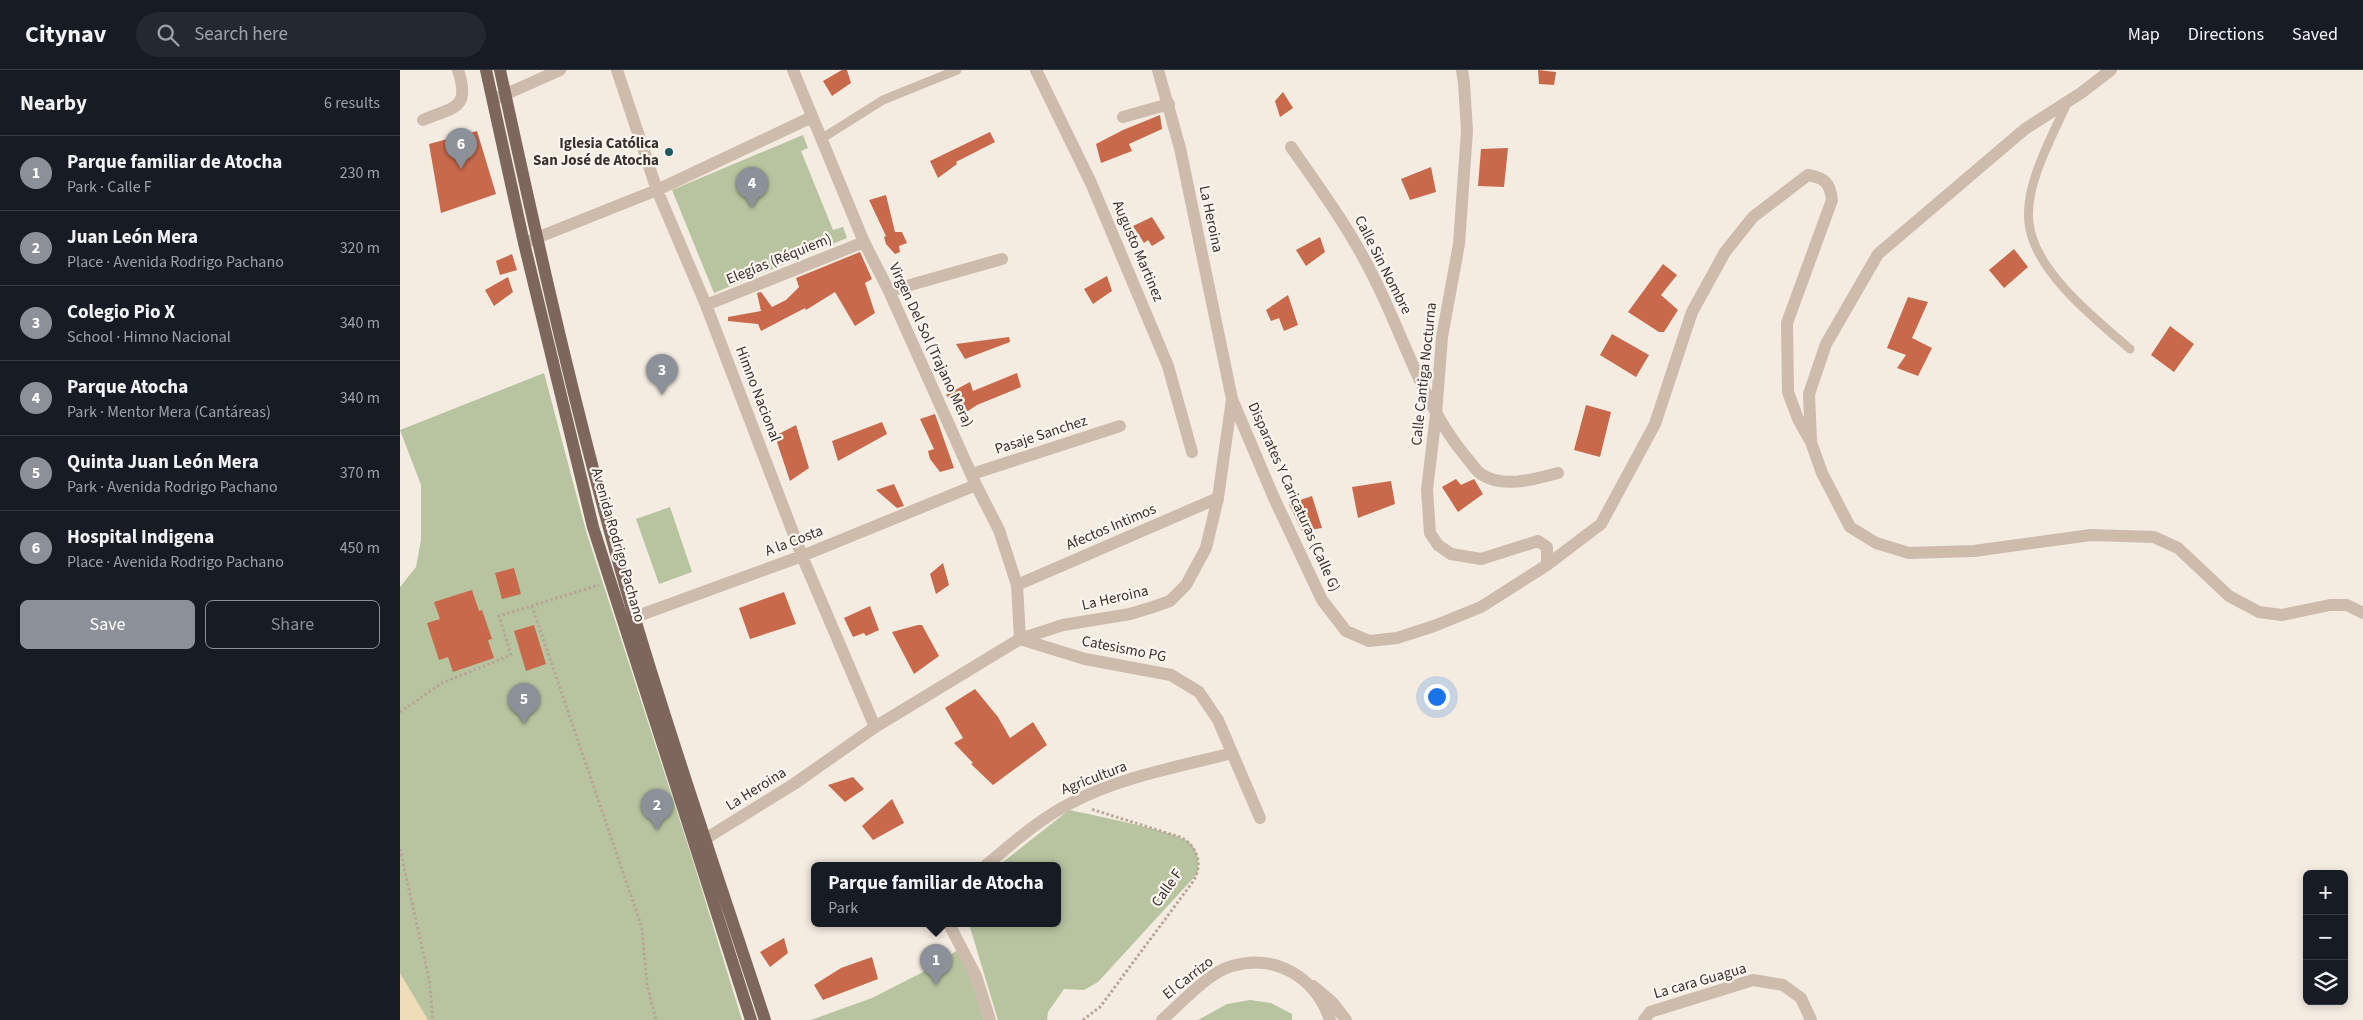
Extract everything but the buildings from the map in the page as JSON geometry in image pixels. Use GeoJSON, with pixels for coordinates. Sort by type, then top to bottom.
{"type":"FeatureCollection","features":[{"type":"Feature","properties":{"kind":"main road","name":"Avenida Rodrigo Pachano"},"geometry":{"type":"LineString","coordinates":[[486,70],[524,244],[593,527],[628,619],[700,842],[764,1020]]}},
{"type":"Feature","properties":{"kind":"main road","name":"Avenida Rodrigo Pachano"},"geometry":{"type":"LineString","coordinates":[[500,70],[537,240],[628,619]]}},
{"type":"Feature","properties":{"kind":"main road","name":"Avenida Rodrigo Pachano"},"geometry":{"type":"LineString","coordinates":[[700,842],[751,1020]]}},
{"type":"Feature","properties":{"kind":"street"},"geometry":{"type":"LineString","coordinates":[[423,120],[454,107],[461,102],[464,92],[458,70]]}},
{"type":"Feature","properties":{"kind":"street"},"geometry":{"type":"LineString","coordinates":[[492,100],[560,70]]}},
{"type":"Feature","properties":{"kind":"street","name":"Himno Nacional"},"geometry":{"type":"LineString","coordinates":[[617,70],[657,190],[706,305],[802,556],[875,727]]}},
{"type":"Feature","properties":{"kind":"street","name":"Virgen Del Sol (Trajano Mera)"},"geometry":{"type":"LineString","coordinates":[[793,70],[864,242],[889,291],[974,480],[999,530],[1017,585],[1020,639]]}},
{"type":"Feature","properties":{"kind":"street","name":"Augusto Martinez"},"geometry":{"type":"LineString","coordinates":[[1036,70],[1091,183],[1168,366],[1192,452]]}},
{"type":"Feature","properties":{"kind":"street","name":"La Heroina"},"geometry":{"type":"LineString","coordinates":[[700,842],[794,784],[875,727],[1020,639],[1063,625],[1130,614],[1170,601],[1186,585],[1206,548],[1218,498],[1232,399],[1169,104],[1158,70]]}},
{"type":"Feature","properties":{"kind":"street","name":"Calle Cantiga Nocturna"},"geometry":{"type":"LineString","coordinates":[[1462,70],[1466,131],[1459,244],[1442,337],[1436,414],[1427,490],[1427,513],[1430,533],[1438,545],[1451,554],[1481,559],[1538,542],[1547,547],[1547,565]]}},
{"type":"Feature","properties":{"kind":"street"},"geometry":{"type":"LineString","coordinates":[[2111,70],[2068,101],[2025,128],[1878,254],[1826,344],[1809,394],[1811,442],[1822,472],[1850,527],[1876,543],[1909,553],[1974,551],[2091,535],[2154,537],[2178,548],[2229,596],[2259,612],[2282,615],[2330,605],[2347,605],[2363,613]]}},
{"type":"Feature","properties":{"kind":"street"},"geometry":{"type":"LineString","coordinates":[[1123,117],[1169,104]]}},
{"type":"Feature","properties":{"kind":"street"},"geometry":{"type":"LineString","coordinates":[[524,244],[657,190],[812,117]]}},
{"type":"Feature","properties":{"kind":"street","name":"Calle Sin Nombre"},"geometry":{"type":"LineString","coordinates":[[1291,147],[1336,210],[1376,280],[1436,414],[1449,437],[1480,474],[1497,480],[1516,482],[1558,473]]}},
{"type":"Feature","properties":{"kind":"street","name":"Disparates Y Caricaturas (Calle G)"},"geometry":{"type":"LineString","coordinates":[[1232,399],[1274,498],[1322,600],[1346,631],[1369,641],[1396,638],[1481,607],[1547,565],[1601,524],[1655,424],[1692,312],[1725,252],[1754,218],[1808,175],[1821,178],[1830,186],[1832,200],[1787,323],[1788,392],[1798,419],[1811,442]]}},
{"type":"Feature","properties":{"kind":"street","name":"Elegías (Réquiem)"},"geometry":{"type":"LineString","coordinates":[[706,305],[864,242]]}},
{"type":"Feature","properties":{"kind":"street"},"geometry":{"type":"LineString","coordinates":[[889,291],[1002,259]]}},
{"type":"Feature","properties":{"kind":"street","name":"Pasaje Sanchez"},"geometry":{"type":"LineString","coordinates":[[974,480],[1120,426]]}},
{"type":"Feature","properties":{"kind":"street","name":"A la Costa"},"geometry":{"type":"LineString","coordinates":[[628,619],[802,556],[974,480]]}},
{"type":"Feature","properties":{"kind":"street","name":"Afectos Intimos"},"geometry":{"type":"LineString","coordinates":[[1017,585],[1218,498]]}},
{"type":"Feature","properties":{"kind":"street","name":"Catesismo PG"},"geometry":{"type":"LineString","coordinates":[[1020,639],[1085,659],[1171,675],[1199,692],[1218,720],[1260,818]]}},
{"type":"Feature","properties":{"kind":"street","name":"Agricultura"},"geometry":{"type":"LineString","coordinates":[[989,862],[1037,824],[1071,803],[1110,786],[1232,753]]}},
{"type":"Feature","properties":{"kind":"street"},"geometry":{"type":"LineString","coordinates":[[952,929],[976,976],[990,1020]]}},
{"type":"Feature","properties":{"kind":"street","name":"El Carrizo"},"geometry":{"type":"LineString","coordinates":[[1162,1020],[1216,973],[1232,966],[1253,963],[1267,964],[1286,970],[1308,983],[1322,1002],[1330,1020]]}},
{"type":"Feature","properties":{"kind":"street","name":"La cara Guagua"},"geometry":{"type":"LineString","coordinates":[[1644,1020],[1650,1012],[1753,980],[1783,985],[1801,998],[1811,1020]]}},
{"type":"Feature","properties":{"kind":"street"},"geometry":{"type":"LineString","coordinates":[[1308,983],[1332,1002],[1346,1020]]}},
{"type":"Feature","properties":{"kind":"lane"},"geometry":{"type":"LineString","coordinates":[[821,139],[883,100],[957,70]]}},
{"type":"Feature","properties":{"kind":"lane"},"geometry":{"type":"LineString","coordinates":[[2068,101],[2037,172],[2031,195],[2029,223],[2039,251],[2070,296],[2130,348]]}},
{"type":"Feature","properties":{"kind":"path"},"geometry":{"type":"LineString","coordinates":[[400,712],[424,698],[442,682],[511,655],[499,616],[602,584]]}},
{"type":"Feature","properties":{"kind":"path"},"geometry":{"type":"LineString","coordinates":[[532,606],[642,928],[647,984],[656,1020]]}},
{"type":"Feature","properties":{"kind":"path","name":"Calle F"},"geometry":{"type":"LineString","coordinates":[[1071,803],[1180,836],[1192,846],[1198,864],[1197,874],[1192,883],[1100,1007],[1083,1020]]}},
{"type":"Feature","properties":{"kind":"path"},"geometry":{"type":"LineString","coordinates":[[400,849],[429,979],[433,1020]]}},
{"type":"Feature","properties":{"kind":"green space"},"geometry":{"type":"Polygon","coordinates":[[[803,135],[808,148],[801,151],[833,230],[843,227],[847,238],[714,293],[672,190],[803,135]]]}},
{"type":"Feature","properties":{"kind":"green space"},"geometry":{"type":"Polygon","coordinates":[[[544,373],[586,531],[693,861],[742,1020],[404,1020],[400,1007],[400,587],[416,567],[421,540],[421,485],[400,430],[544,373]]]}},
{"type":"Feature","properties":{"kind":"green space"},"geometry":{"type":"Polygon","coordinates":[[[670,507],[692,572],[659,584],[636,519],[670,507]]]}},
{"type":"Feature","properties":{"kind":"green space"},"geometry":{"type":"Polygon","coordinates":[[[1069,810],[1168,833],[1181,838],[1192,845],[1196,853],[1198,865],[1197,874],[1098,982],[1084,990],[1064,989],[1048,1012],[1047,1020],[998,1020],[970,927],[1061,927],[1061,862],[1003,862],[1069,810]]]}},
{"type":"Feature","properties":{"kind":"green space"},"geometry":{"type":"Polygon","coordinates":[[[961,948],[984,1020],[811,1020],[872,998],[925,971],[961,948]]]}},
{"type":"Feature","properties":{"kind":"green space"},"geometry":{"type":"Polygon","coordinates":[[[1250,1000],[1271,1003],[1292,1014],[1292,1020],[1198,1020],[1227,1004],[1250,1000]]]}},
{"type":"Feature","properties":{"kind":"sand"},"geometry":{"type":"Polygon","coordinates":[[[400,973],[428,1020],[400,1020],[400,973]]]}},
{"type":"Feature","properties":{"kind":"place","name":"Iglesia Católica San José de Atocha"},"geometry":{"type":"Point","coordinates":[669,152]}},
{"type":"Feature","properties":{"kind":"place","name":"Hospital Indigena"},"geometry":{"type":"Point","coordinates":[461,169]}},
{"type":"Feature","properties":{"kind":"place","name":"Parque Atocha"},"geometry":{"type":"Point","coordinates":[752,208]}},
{"type":"Feature","properties":{"kind":"place","name":"Colegio Pio X"},"geometry":{"type":"Point","coordinates":[662,395]}},
{"type":"Feature","properties":{"kind":"place","name":"Quinta Juan León Mera"},"geometry":{"type":"Point","coordinates":[524,724]}},
{"type":"Feature","properties":{"kind":"place","name":"Juan León Mera"},"geometry":{"type":"Point","coordinates":[657,830]}},
{"type":"Feature","properties":{"kind":"place","name":"Parque familiar de Atocha"},"geometry":{"type":"Point","coordinates":[936,985]}}]}
